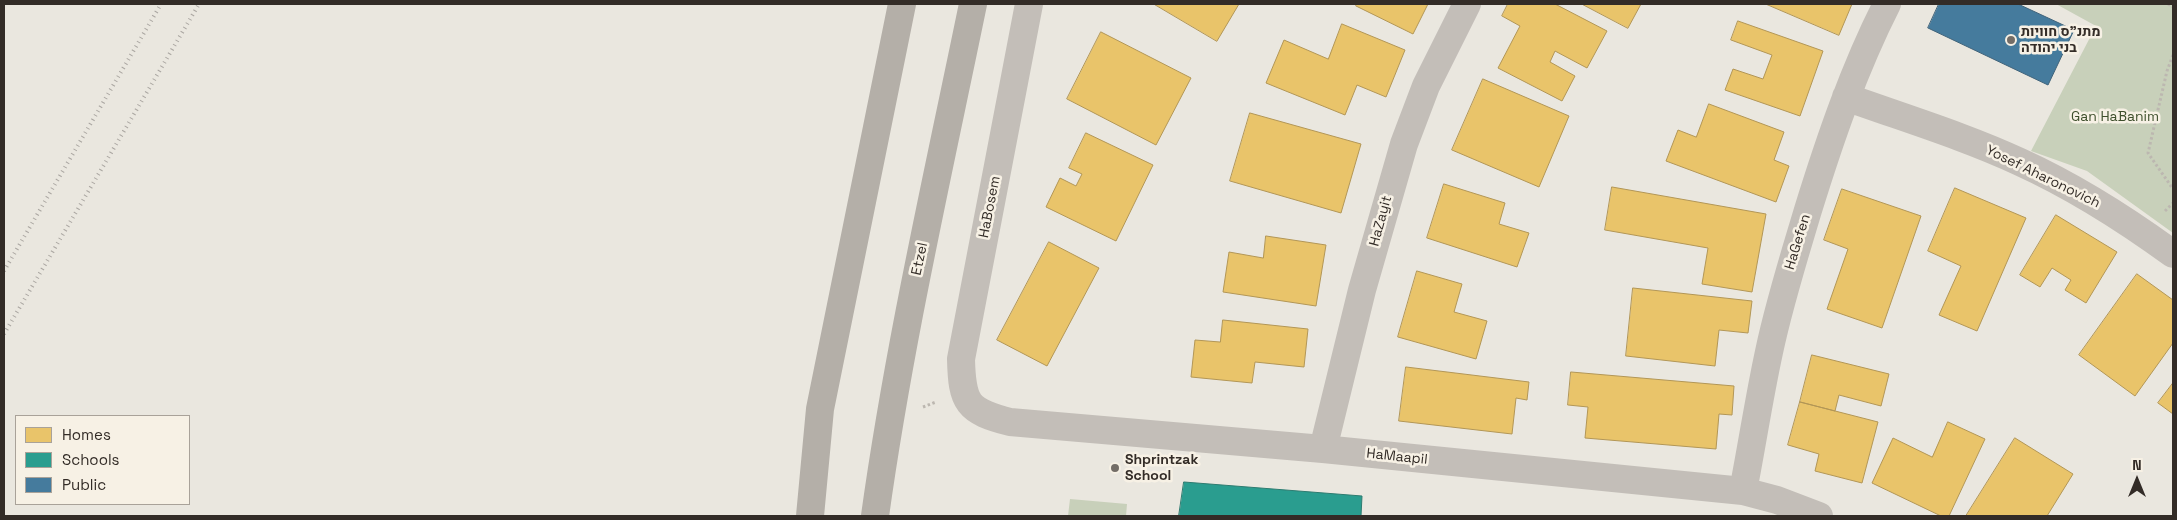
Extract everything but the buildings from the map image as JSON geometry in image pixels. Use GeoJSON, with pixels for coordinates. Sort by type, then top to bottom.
{"type":"FeatureCollection","features":[{"type":"Feature","properties":{"kind":"main road"},"geometry":{"type":"LineString","coordinates":[[810,516],[820,410],[902,4]]}},
{"type":"Feature","properties":{"kind":"main road","name":"Etzel"},"geometry":{"type":"LineString","coordinates":[[875,516],[886,437],[907,323],[973,4]]}},
{"type":"Feature","properties":{"kind":"street","name":"HaBosem"},"geometry":{"type":"LineString","coordinates":[[974,409],[962,385],[961,358],[1029,4]]}},
{"type":"Feature","properties":{"kind":"street","name":"HaZayit"},"geometry":{"type":"LineString","coordinates":[[1324,449],[1362,290],[1404,144],[1426,86],[1467,4]]}},
{"type":"Feature","properties":{"kind":"street","name":"HaGefen"},"geometry":{"type":"LineString","coordinates":[[1743,491],[1769,351],[1789,275],[1822,164],[1846,97],[1869,40],[1887,4]]}},
{"type":"Feature","properties":{"kind":"street","name":"Yosef Aharonovich"},"geometry":{"type":"LineString","coordinates":[[1846,97],[2020,162],[2102,206],[2173,254]]}},
{"type":"Feature","properties":{"kind":"street","name":"HaMaapil"},"geometry":{"type":"LineString","coordinates":[[974,409],[1010,422],[1324,449],[1743,491],[1777,500],[1819,516]]}},
{"type":"Feature","properties":{"kind":"path"},"geometry":{"type":"LineString","coordinates":[[2168,4],[2173,7]]}},
{"type":"Feature","properties":{"kind":"path"},"geometry":{"type":"LineString","coordinates":[[2173,55],[2167,71],[2148,153],[2173,189]]}},
{"type":"Feature","properties":{"kind":"green space","name":"Gan HaBanim"},"geometry":{"type":"Polygon","coordinates":[[[2056,4],[2173,4],[2173,233],[2087,171],[2031,151],[2096,26],[2056,4]]]}},
{"type":"Feature","properties":{"kind":"green space"},"geometry":{"type":"Polygon","coordinates":[[[1070,499],[1127,504],[1126,516],[1068,516],[1070,499]]]}},
{"type":"Feature","properties":{"kind":"railway"},"geometry":{"type":"LineString","coordinates":[[4,271],[161,4]]}},
{"type":"Feature","properties":{"kind":"railway"},"geometry":{"type":"LineString","coordinates":[[4,334],[199,4]]}},
{"type":"Feature","properties":{"kind":"place","name":"מתנ\"ס חוויות בני יהודה"},"geometry":{"type":"Point","coordinates":[2011,40]}},
{"type":"Feature","properties":{"kind":"place","name":"Shprintzak School"},"geometry":{"type":"Point","coordinates":[1115,468]}}]}
